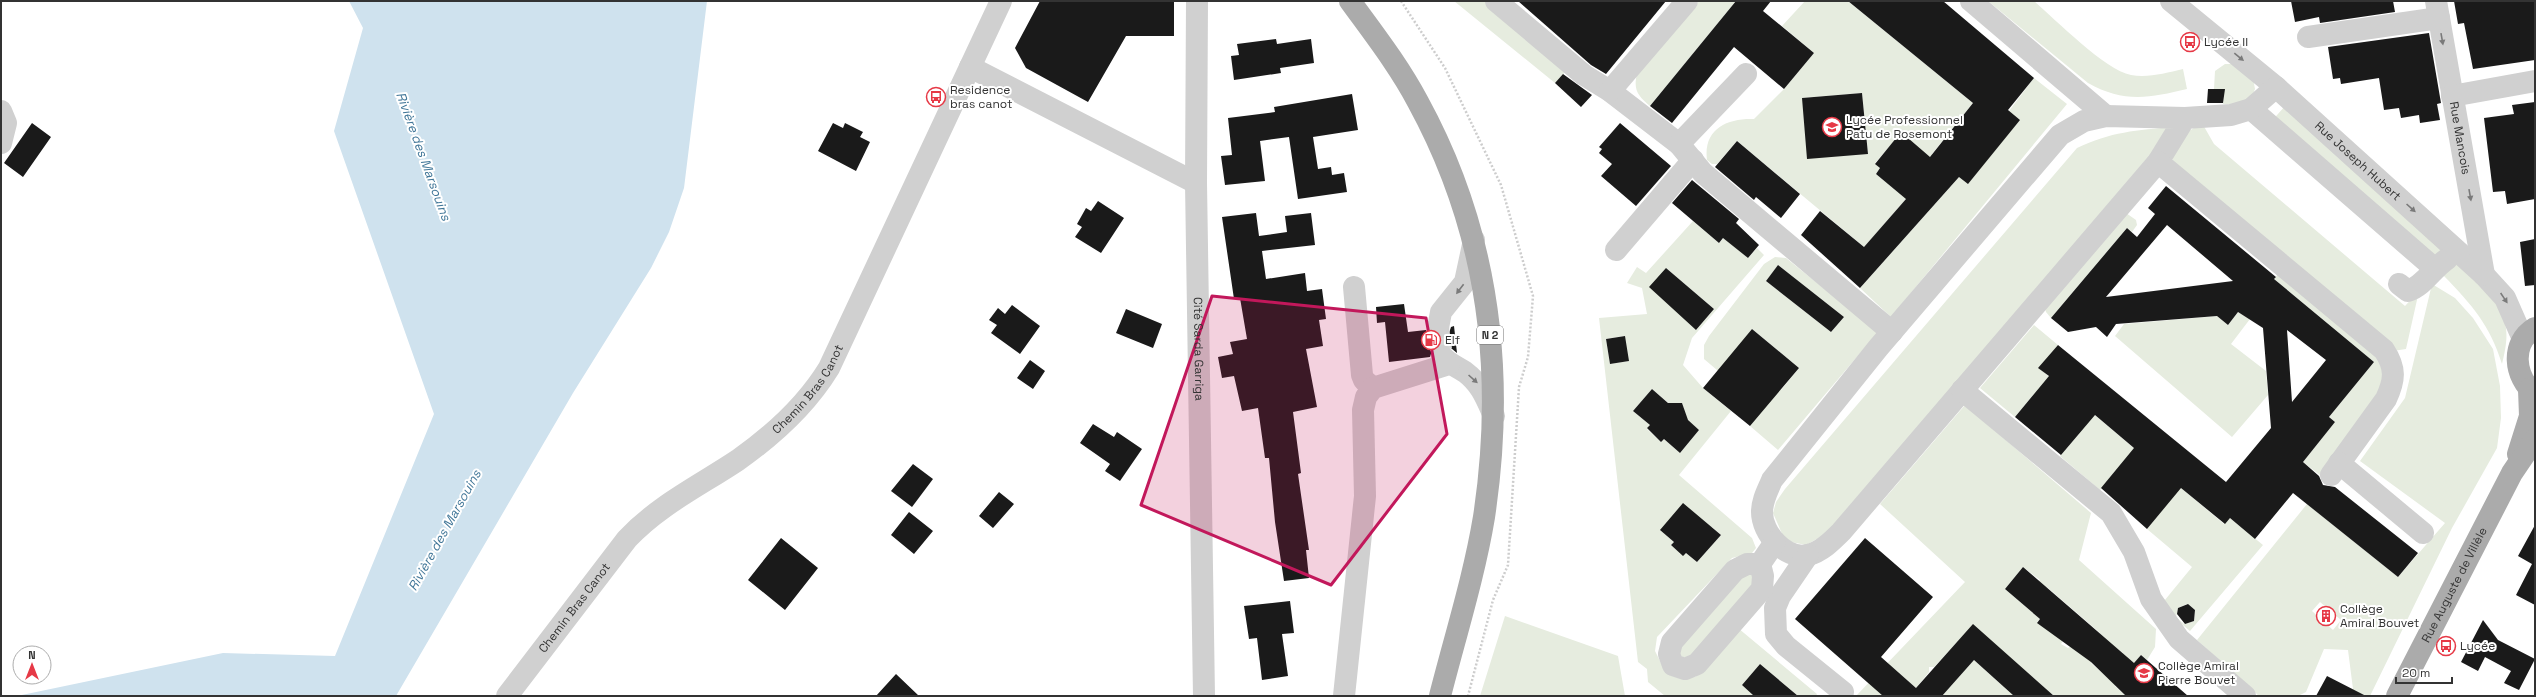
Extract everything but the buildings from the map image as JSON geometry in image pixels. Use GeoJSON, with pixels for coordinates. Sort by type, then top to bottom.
{"type":"FeatureCollection","features":[{"type":"Feature","properties":{"kind":"main road","name":"N 2"},"geometry":{"type":"LineString","coordinates":[[1350,1],[1389,54],[1418,101],[1439,143],[1474,238],[1489,317],[1494,418],[1491,462],[1483,519],[1440,696]]}},
{"type":"Feature","properties":{"kind":"main road"},"geometry":{"type":"LineString","coordinates":[[2529,333],[2518,351],[2517,365],[2521,378],[2532,392]]}},
{"type":"Feature","properties":{"kind":"main road","name":"Rue Auguste de Villèle"},"geometry":{"type":"LineString","coordinates":[[2512,473],[2530,416],[2532,392]]}},
{"type":"Feature","properties":{"kind":"main road","name":"Rue Auguste de Villèle"},"geometry":{"type":"LineString","coordinates":[[2397,696],[2512,473],[2535,439]]}},
{"type":"Feature","properties":{"kind":"street","name":"Chemin Bras Canot"},"geometry":{"type":"LineString","coordinates":[[507,696],[627,539],[643,522],[660,509],[761,443],[817,388],[829,368],[1001,1]]}},
{"type":"Feature","properties":{"kind":"street","name":"Cité Sarda Garriga"},"geometry":{"type":"LineString","coordinates":[[1197,1],[1196,183],[1204,696]]}},
{"type":"Feature","properties":{"kind":"street"},"geometry":{"type":"LineString","coordinates":[[1496,1],[1584,75],[1610,91],[1679,144],[1703,173],[1892,332]]}},
{"type":"Feature","properties":{"kind":"street"},"geometry":{"type":"LineString","coordinates":[[1610,91],[1687,1]]}},
{"type":"Feature","properties":{"kind":"street"},"geometry":{"type":"LineString","coordinates":[[1972,1],[2106,116]]}},
{"type":"Feature","properties":{"kind":"street","name":"Rue Joseph Hubert"},"geometry":{"type":"LineString","coordinates":[[2171,1],[2276,87],[2461,253],[2505,298],[2529,333]]}},
{"type":"Feature","properties":{"kind":"street"},"geometry":{"type":"LineString","coordinates":[[2308,37],[2437,9]]}},
{"type":"Feature","properties":{"kind":"street","name":"Rue Mancois"},"geometry":{"type":"LineString","coordinates":[[2437,9],[2484,275]]}},
{"type":"Feature","properties":{"kind":"street"},"geometry":{"type":"LineString","coordinates":[[970,67],[1196,183]]}},
{"type":"Feature","properties":{"kind":"street"},"geometry":{"type":"LineString","coordinates":[[1679,144],[1746,74]]}},
{"type":"Feature","properties":{"kind":"street"},"geometry":{"type":"LineString","coordinates":[[2452,96],[2535,81]]}},
{"type":"Feature","properties":{"kind":"street"},"geometry":{"type":"LineString","coordinates":[[1808,555],[1789,553],[1775,542],[1765,528],[1762,512],[1765,496],[1772,480],[1892,332],[2060,135],[2084,121],[2106,116],[2185,118],[2231,115],[2251,110],[2276,87]]}},
{"type":"Feature","properties":{"kind":"street"},"geometry":{"type":"LineString","coordinates":[[2251,110],[2434,268]]}},
{"type":"Feature","properties":{"kind":"street"},"geometry":{"type":"LineString","coordinates":[[1,111],[6,124],[1,143]]}},
{"type":"Feature","properties":{"kind":"street"},"geometry":{"type":"LineString","coordinates":[[1843,692],[1786,646],[1776,634],[1774,622],[1778,602],[1808,555],[1825,546],[1841,532],[2158,162],[2185,118]]}},
{"type":"Feature","properties":{"kind":"street"},"geometry":{"type":"LineString","coordinates":[[1616,250],[1693,160]]}},
{"type":"Feature","properties":{"kind":"street"},"geometry":{"type":"LineString","coordinates":[[2158,162],[2384,350],[2391,361],[2394,373],[2392,386],[2386,399],[2335,469],[2423,532]]}},
{"type":"Feature","properties":{"kind":"street"},"geometry":{"type":"LineString","coordinates":[[1438,328],[1441,312],[1465,282],[1474,238]]}},
{"type":"Feature","properties":{"kind":"street"},"geometry":{"type":"LineString","coordinates":[[2399,284],[2408,291],[2416,288],[2427,280],[2434,268],[2461,253]]}},
{"type":"Feature","properties":{"kind":"street"},"geometry":{"type":"LineString","coordinates":[[1354,287],[1362,375],[1364,380],[1373,388]]}},
{"type":"Feature","properties":{"kind":"street"},"geometry":{"type":"LineString","coordinates":[[1344,696],[1365,496],[1363,410],[1366,397],[1373,388],[1446,360],[1475,380],[1484,391],[1494,418]]}},
{"type":"Feature","properties":{"kind":"street"},"geometry":{"type":"LineString","coordinates":[[1962,390],[2111,513],[2134,552],[2151,599],[2179,639],[2245,696]]}},
{"type":"Feature","properties":{"kind":"street"},"geometry":{"type":"LineString","coordinates":[[1760,564],[1748,564],[1735,570],[1672,642],[1669,654],[1673,665],[1685,670],[1697,664],[1762,589],[1763,576],[1760,564],[1775,542]]}},
{"type":"Feature","properties":{"kind":"highlighted area"},"geometry":{"type":"Polygon","coordinates":[[[1212,296],[1426,318],[1447,434],[1331,585],[1141,505],[1212,296]]]}},
{"type":"Feature","properties":{"kind":"shaded area"},"geometry":{"type":"Polygon","coordinates":[[[1454,1],[1489,1],[1568,69],[1555,83],[1454,1]]]}},
{"type":"Feature","properties":{"kind":"shaded area"},"geometry":{"type":"Polygon","coordinates":[[[1699,1],[1736,1],[1650,106],[1642,99],[1636,89],[1637,74],[1699,1]]]}},
{"type":"Feature","properties":{"kind":"shaded area"},"geometry":{"type":"Polygon","coordinates":[[[1805,1],[1848,1],[1973,103],[1932,154],[1939,161],[1864,247],[1737,141],[1717,164],[1712,164],[1707,160],[1709,140],[1713,133],[1726,123],[1744,119],[1754,119],[1784,89],[1814,53],[1782,26],[1805,1]],[[1862,93],[1802,98],[1868,154],[1862,93]],[[1901,133],[1875,163],[1880,168],[1876,174],[1898,192],[1901,133]]]}},
{"type":"Feature","properties":{"kind":"shaded area"},"geometry":{"type":"Polygon","coordinates":[[[1988,1],[2034,1],[2081,43],[2108,64],[2120,71],[2131,75],[2144,76],[2157,75],[2183,69],[2187,89],[2161,95],[2137,97],[2113,94],[2101,89],[2088,83],[1988,1]]]}},
{"type":"Feature","properties":{"kind":"shaded area"},"geometry":{"type":"Polygon","coordinates":[[[2225,64],[2233,64],[2253,78],[2255,89],[2251,99],[2233,105],[2223,104],[2224,89],[2214,89],[2215,71],[2225,64]]]}},
{"type":"Feature","properties":{"kind":"shaded area"},"geometry":{"type":"Polygon","coordinates":[[[2034,78],[2067,104],[1891,317],[1860,288],[1959,177],[2034,78]]]}},
{"type":"Feature","properties":{"kind":"shaded area"},"geometry":{"type":"Polygon","coordinates":[[[2285,106],[2493,297],[2502,314],[2506,329],[2506,345],[2502,364],[2492,338],[2479,316],[2444,276],[2270,123],[2285,106]]]}},
{"type":"Feature","properties":{"kind":"shaded area"},"geometry":{"type":"Polygon","coordinates":[[[2202,123],[2214,144],[2405,306],[2419,291],[2406,349],[2393,351],[2173,161],[2171,153],[2184,134],[2202,123]]]}},
{"type":"Feature","properties":{"kind":"shaded area"},"geometry":{"type":"Polygon","coordinates":[[[2174,127],[1829,532],[1806,545],[1791,542],[1783,536],[1773,513],[1776,502],[1785,489],[2077,148],[2112,135],[2174,127]]]}},
{"type":"Feature","properties":{"kind":"shaded area"},"geometry":{"type":"Polygon","coordinates":[[[2126,213],[2136,220],[2137,225],[2132,232],[2127,228],[2051,318],[2046,312],[2044,305],[2126,213]]]}},
{"type":"Feature","properties":{"kind":"shaded area"},"geometry":{"type":"Polygon","coordinates":[[[1693,221],[1719,243],[1731,230],[1734,246],[1748,258],[1757,248],[1764,255],[1692,338],[1683,365],[1703,388],[1731,411],[1679,475],[1752,538],[1756,548],[1752,553],[1732,558],[1657,637],[1655,651],[1663,667],[1695,677],[1738,628],[1817,694],[1816,696],[1798,696],[1760,664],[1742,685],[1754,696],[1665,696],[1648,682],[1647,669],[1638,662],[1599,318],[1647,314],[1642,288],[1627,283],[1637,267],[1646,273],[1693,221]],[[1666,268],[1696,330],[1714,309],[1666,268]],[[1624,336],[1606,339],[1610,364],[1628,361],[1624,336]],[[1652,389],[1633,411],[1650,425],[1647,429],[1661,442],[1664,439],[1680,453],[1699,430],[1680,414],[1684,409],[1682,403],[1677,403],[1673,407],[1652,389]],[[1712,527],[1706,533],[1660,530],[1674,542],[1671,545],[1683,555],[1686,553],[1697,562],[1721,535],[1712,527]]]}},
{"type":"Feature","properties":{"kind":"shaded area"},"geometry":{"type":"Polygon","coordinates":[[[1775,257],[1786,258],[1878,332],[1778,450],[1750,426],[1763,409],[1704,359],[1704,345],[1709,336],[1764,264],[1775,257]],[[1778,265],[1766,281],[1831,332],[1844,317],[1778,265]],[[1752,329],[1735,351],[1781,390],[1799,368],[1752,329]]]}},
{"type":"Feature","properties":{"kind":"shaded area"},"geometry":{"type":"Polygon","coordinates":[[[2278,274],[2384,359],[2386,388],[2321,476],[2303,462],[2335,422],[2329,417],[2374,362],[2274,279],[2278,274]]]}},
{"type":"Feature","properties":{"kind":"shaded area"},"geometry":{"type":"Polygon","coordinates":[[[2432,284],[2455,298],[2473,318],[2493,349],[2500,386],[2501,418],[2497,448],[2452,528],[2370,696],[2349,696],[2353,689],[2348,650],[2324,649],[2306,692],[2298,696],[2259,696],[2197,640],[2307,504],[2398,577],[2445,523],[2360,461],[2405,398],[2432,284]],[[2320,602],[2312,611],[2333,630],[2341,620],[2320,602]]]}},
{"type":"Feature","properties":{"kind":"shaded area"},"geometry":{"type":"Polygon","coordinates":[[[2238,312],[2250,319],[2231,344],[2266,371],[2268,395],[2232,437],[2115,336],[2124,324],[2217,316],[2228,325],[2238,312]]]}},
{"type":"Feature","properties":{"kind":"shaded area"},"geometry":{"type":"Polygon","coordinates":[[[2034,325],[2058,345],[2039,368],[2224,524],[2230,518],[2263,545],[2190,631],[2160,606],[2192,567],[2147,529],[2163,509],[2116,470],[2100,490],[2060,456],[2079,434],[2033,395],[2015,417],[1980,388],[2034,325]],[[2187,604],[2178,608],[2176,617],[2184,624],[2194,621],[2195,610],[2187,604]]]}},
{"type":"Feature","properties":{"kind":"shaded area"},"geometry":{"type":"Polygon","coordinates":[[[1965,405],[2091,513],[2079,560],[2156,629],[2155,647],[2147,660],[2141,655],[2115,686],[2126,696],[2054,696],[1973,625],[1934,667],[1929,667],[1929,672],[1916,688],[1900,674],[1882,696],[1856,696],[1965,582],[1880,504],[1965,405]],[[2023,567],[2005,589],[2040,619],[2037,622],[2064,639],[2061,644],[2068,648],[2071,646],[2092,661],[2091,663],[2106,676],[2123,653],[2100,637],[2100,633],[2048,588],[2038,583],[2040,580],[2023,567]]]}},
{"type":"Feature","properties":{"kind":"shaded area"},"geometry":{"type":"Polygon","coordinates":[[[1750,569],[1760,579],[1694,655],[1687,658],[1679,656],[1679,641],[1750,569]]]}},
{"type":"Feature","properties":{"kind":"shaded area"},"geometry":{"type":"Polygon","coordinates":[[[1505,616],[1618,656],[1625,696],[1480,696],[1505,616]]]}},
{"type":"Feature","properties":{"kind":"shaded area"},"geometry":{"type":"Polygon","coordinates":[[[1974,660],[2014,696],[1942,696],[1974,660]]]}},
{"type":"Feature","properties":{"kind":"water","name":"Rivière des Marsouins"},"geometry":{"type":"Polygon","coordinates":[[[349,1],[707,1],[684,188],[669,232],[651,268],[573,393],[396,696],[17,696],[223,653],[335,656],[434,414],[334,131],[363,28],[349,1]]]}},
{"type":"Feature","properties":{"kind":"tunnel"},"geometry":{"type":"LineString","coordinates":[[1438,328],[1442,356]]}},
{"type":"Feature","properties":{"kind":"place","name":"Lycée II"},"geometry":{"type":"Point","coordinates":[2190,42]}},
{"type":"Feature","properties":{"kind":"place","name":"Residence bras canot"},"geometry":{"type":"Point","coordinates":[936,97]}},
{"type":"Feature","properties":{"kind":"place","name":"Lycée Professionnel Patu de Rosemont"},"geometry":{"type":"Point","coordinates":[1832,127]}},
{"type":"Feature","properties":{"kind":"place","name":"Elf"},"geometry":{"type":"Point","coordinates":[1431,340]}},
{"type":"Feature","properties":{"kind":"place","name":"Collège Amiral Bouvet"},"geometry":{"type":"Point","coordinates":[2326,616]}},
{"type":"Feature","properties":{"kind":"place","name":"Lycée"},"geometry":{"type":"Point","coordinates":[2446,646]}},
{"type":"Feature","properties":{"kind":"place","name":"Collège Amiral Pierre Bouvet"},"geometry":{"type":"Point","coordinates":[2144,673]}}]}
